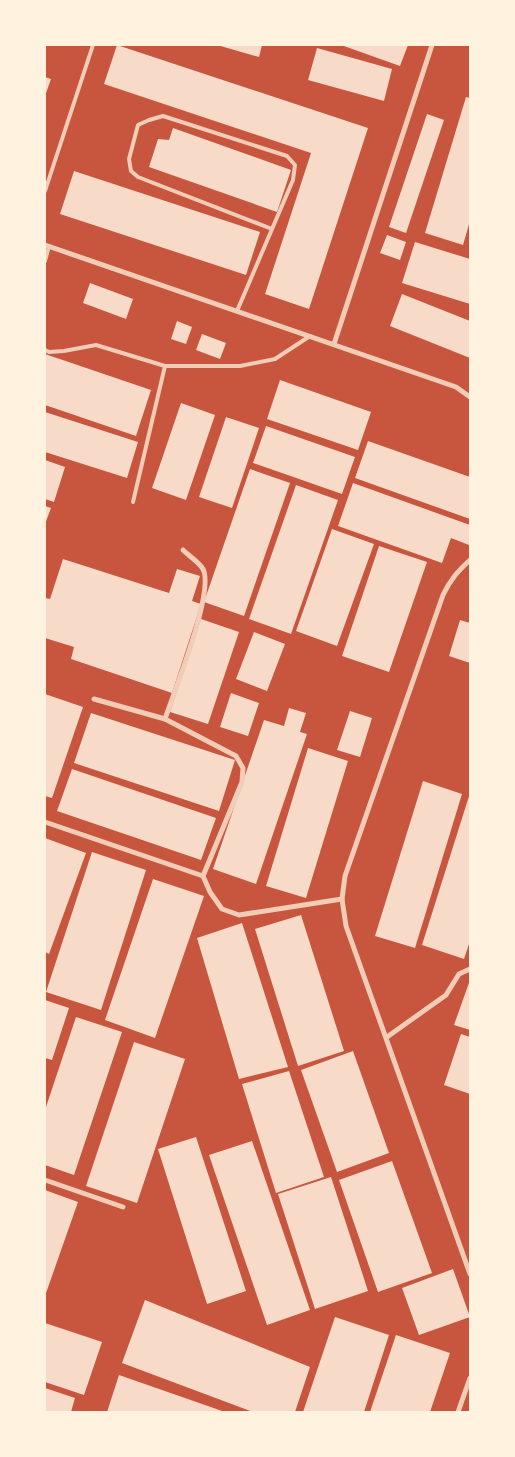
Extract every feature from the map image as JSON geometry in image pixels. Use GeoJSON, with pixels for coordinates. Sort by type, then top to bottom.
{"type":"FeatureCollection","features":[{"type":"Feature","properties":{"kind":"street"},"geometry":{"type":"LineString","coordinates":[[334,344],[432,45]]}},
{"type":"Feature","properties":{"kind":"street"},"geometry":{"type":"LineString","coordinates":[[47,246],[456,387],[470,397]]}},
{"type":"Feature","properties":{"kind":"street"},"geometry":{"type":"LineString","coordinates":[[166,719],[202,609],[206,581],[202,569],[183,550]]}},
{"type":"Feature","properties":{"kind":"street"},"geometry":{"type":"LineString","coordinates":[[470,560],[449,581],[443,595],[345,876],[342,900],[346,926],[470,1274]]}},
{"type":"Feature","properties":{"kind":"street"},"geometry":{"type":"LineString","coordinates":[[94,699],[166,719],[236,756],[243,768],[242,782],[204,876],[210,892],[222,909],[239,915],[342,900]]}},
{"type":"Feature","properties":{"kind":"street"},"geometry":{"type":"LineString","coordinates":[[45,822],[204,876]]}},
{"type":"Feature","properties":{"kind":"street"},"geometry":{"type":"LineString","coordinates":[[387,1037],[446,995],[459,974],[470,969]]}},
{"type":"Feature","properties":{"kind":"street"},"geometry":{"type":"LineString","coordinates":[[45,1180],[123,1207]]}},
{"type":"Feature","properties":{"kind":"street"},"geometry":{"type":"LineString","coordinates":[[458,1412],[470,1378]]}},
{"type":"Feature","properties":{"kind":"lane"},"geometry":{"type":"LineString","coordinates":[[45,191],[93,45]]}},
{"type":"Feature","properties":{"kind":"lane"},"geometry":{"type":"LineString","coordinates":[[237,311],[293,180],[295,165],[287,156],[163,116],[138,125],[129,159],[131,171],[138,176],[272,229]]}},
{"type":"Feature","properties":{"kind":"lane"},"geometry":{"type":"LineString","coordinates":[[45,261],[47,246]]}},
{"type":"Feature","properties":{"kind":"lane"},"geometry":{"type":"LineString","coordinates":[[45,350],[49,352],[64,351],[96,345],[165,366],[240,366],[276,359],[310,336]]}},
{"type":"Feature","properties":{"kind":"lane"},"geometry":{"type":"LineString","coordinates":[[133,502],[165,366]]}},
{"type":"Feature","properties":{"kind":"building"},"geometry":{"type":"Polygon","coordinates":[[[117,45],[368,128],[309,309],[265,294],[311,153],[104,84],[117,45]]]}},
{"type":"Feature","properties":{"kind":"building"},"geometry":{"type":"Polygon","coordinates":[[[217,45],[262,45],[259,57],[217,45]]]}},
{"type":"Feature","properties":{"kind":"building"},"geometry":{"type":"Polygon","coordinates":[[[341,45],[408,45],[400,66],[341,45]]]}},
{"type":"Feature","properties":{"kind":"building"},"geometry":{"type":"Polygon","coordinates":[[[317,48],[392,69],[384,101],[308,80],[317,48]]]}},
{"type":"Feature","properties":{"kind":"building"},"geometry":{"type":"Polygon","coordinates":[[[45,77],[51,79],[45,96],[45,77]]]}},
{"type":"Feature","properties":{"kind":"building"},"geometry":{"type":"Polygon","coordinates":[[[466,97],[470,98],[470,221],[463,245],[425,233],[466,97]]]}},
{"type":"Feature","properties":{"kind":"building"},"geometry":{"type":"Polygon","coordinates":[[[427,114],[444,120],[406,233],[389,227],[427,114]]]}},
{"type":"Feature","properties":{"kind":"building"},"geometry":{"type":"Polygon","coordinates":[[[173,128],[291,170],[277,212],[149,167],[158,139],[169,140],[173,128]]]}},
{"type":"Feature","properties":{"kind":"building"},"geometry":{"type":"Polygon","coordinates":[[[74,171],[260,232],[246,275],[60,214],[74,171]]]}},
{"type":"Feature","properties":{"kind":"building"},"geometry":{"type":"Polygon","coordinates":[[[387,235],[406,242],[400,260],[380,253],[387,235]]]}},
{"type":"Feature","properties":{"kind":"building"},"geometry":{"type":"Polygon","coordinates":[[[415,242],[470,259],[470,304],[402,283],[415,242]]]}},
{"type":"Feature","properties":{"kind":"building"},"geometry":{"type":"Polygon","coordinates":[[[90,283],[133,299],[126,319],[83,303],[90,283]]]}},
{"type":"Feature","properties":{"kind":"building"},"geometry":{"type":"Polygon","coordinates":[[[402,294],[470,321],[470,358],[390,326],[402,294]]]}},
{"type":"Feature","properties":{"kind":"building"},"geometry":{"type":"Polygon","coordinates":[[[177,321],[192,327],[186,344],[171,339],[177,321]]]}},
{"type":"Feature","properties":{"kind":"building"},"geometry":{"type":"Polygon","coordinates":[[[202,334],[226,343],[220,359],[196,350],[202,334]]]}},
{"type":"Feature","properties":{"kind":"building"},"geometry":{"type":"Polygon","coordinates":[[[45,354],[151,390],[136,436],[45,405],[45,354]]]}},
{"type":"Feature","properties":{"kind":"building"},"geometry":{"type":"Polygon","coordinates":[[[280,380],[371,412],[358,450],[267,419],[280,380]]]}},
{"type":"Feature","properties":{"kind":"building"},"geometry":{"type":"Polygon","coordinates":[[[181,403],[215,415],[186,500],[152,488],[181,403]]]}},
{"type":"Feature","properties":{"kind":"building"},"geometry":{"type":"Polygon","coordinates":[[[45,412],[138,442],[127,478],[45,452],[45,412]]]}},
{"type":"Feature","properties":{"kind":"building"},"geometry":{"type":"Polygon","coordinates":[[[226,417],[259,428],[232,508],[199,497],[226,417]]]}},
{"type":"Feature","properties":{"kind":"building"},"geometry":{"type":"Polygon","coordinates":[[[266,426],[355,457],[342,494],[253,463],[266,426]]]}},
{"type":"Feature","properties":{"kind":"building"},"geometry":{"type":"Polygon","coordinates":[[[368,441],[470,477],[470,519],[355,478],[368,441]]]}},
{"type":"Feature","properties":{"kind":"building"},"geometry":{"type":"Polygon","coordinates":[[[45,460],[65,467],[54,502],[45,499],[45,460]]]}},
{"type":"Feature","properties":{"kind":"building"},"geometry":{"type":"Polygon","coordinates":[[[250,469],[290,483],[244,616],[204,602],[250,469]]]}},
{"type":"Feature","properties":{"kind":"building"},"geometry":{"type":"Polygon","coordinates":[[[353,483],[470,525],[469,545],[451,538],[442,563],[338,526],[353,483]]]}},
{"type":"Feature","properties":{"kind":"building"},"geometry":{"type":"Polygon","coordinates":[[[296,485],[338,500],[291,634],[249,619],[296,485]]]}},
{"type":"Feature","properties":{"kind":"building"},"geometry":{"type":"Polygon","coordinates":[[[45,506],[51,508],[45,524],[45,506]]]}},
{"type":"Feature","properties":{"kind":"building"},"geometry":{"type":"Polygon","coordinates":[[[332,529],[374,544],[337,646],[296,631],[332,529]]]}},
{"type":"Feature","properties":{"kind":"building"},"geometry":{"type":"Polygon","coordinates":[[[379,546],[427,562],[389,672],[342,656],[379,546]]]}},
{"type":"Feature","properties":{"kind":"building"},"geometry":{"type":"Polygon","coordinates":[[[63,559],[169,593],[177,569],[200,576],[192,601],[201,604],[172,693],[71,659],[74,647],[45,638],[45,598],[50,599],[63,559]]]}},
{"type":"Feature","properties":{"kind":"building"},"geometry":{"type":"Polygon","coordinates":[[[201,619],[239,632],[208,724],[170,712],[201,619]]]}},
{"type":"Feature","properties":{"kind":"building"},"geometry":{"type":"Polygon","coordinates":[[[460,620],[470,623],[470,663],[449,656],[460,620]]]}},
{"type":"Feature","properties":{"kind":"building"},"geometry":{"type":"Polygon","coordinates":[[[254,632],[285,644],[267,691],[236,679],[254,632]]]}},
{"type":"Feature","properties":{"kind":"building"},"geometry":{"type":"Polygon","coordinates":[[[231,693],[259,703],[248,736],[220,727],[231,693]]]}},
{"type":"Feature","properties":{"kind":"building"},"geometry":{"type":"Polygon","coordinates":[[[45,694],[83,707],[52,798],[45,796],[45,694]]]}},
{"type":"Feature","properties":{"kind":"building"},"geometry":{"type":"Polygon","coordinates":[[[289,708],[306,713],[300,732],[307,734],[256,884],[213,869],[264,720],[284,726],[289,708]]]}},
{"type":"Feature","properties":{"kind":"building"},"geometry":{"type":"Polygon","coordinates":[[[350,711],[372,718],[360,757],[337,750],[350,711]]]}},
{"type":"Feature","properties":{"kind":"building"},"geometry":{"type":"Polygon","coordinates":[[[91,713],[235,760],[219,811],[74,763],[91,713]]]}},
{"type":"Feature","properties":{"kind":"building"},"geometry":{"type":"Polygon","coordinates":[[[308,748],[348,761],[306,898],[266,886],[308,748]]]}},
{"type":"Feature","properties":{"kind":"building"},"geometry":{"type":"Polygon","coordinates":[[[72,769],[216,818],[201,860],[57,811],[72,769]]]}},
{"type":"Feature","properties":{"kind":"building"},"geometry":{"type":"Polygon","coordinates":[[[423,781],[462,794],[415,948],[375,936],[423,781]]]}},
{"type":"Feature","properties":{"kind":"building"},"geometry":{"type":"Polygon","coordinates":[[[470,793],[470,941],[464,959],[422,945],[470,793]]]}},
{"type":"Feature","properties":{"kind":"building"},"geometry":{"type":"Polygon","coordinates":[[[45,838],[86,853],[49,954],[45,952],[45,838]]]}},
{"type":"Feature","properties":{"kind":"building"},"geometry":{"type":"Polygon","coordinates":[[[92,852],[146,870],[101,1010],[46,992],[92,852]]]}},
{"type":"Feature","properties":{"kind":"building"},"geometry":{"type":"Polygon","coordinates":[[[153,879],[204,896],[155,1038],[105,1020],[153,879]]]}},
{"type":"Feature","properties":{"kind":"building"},"geometry":{"type":"Polygon","coordinates":[[[301,915],[344,1051],[298,1066],[255,929],[301,915]]]}},
{"type":"Feature","properties":{"kind":"building"},"geometry":{"type":"Polygon","coordinates":[[[242,923],[288,1067],[239,1079],[197,938],[242,923]]]}},
{"type":"Feature","properties":{"kind":"building"},"geometry":{"type":"Polygon","coordinates":[[[470,980],[470,1030],[454,1025],[470,980]]]}},
{"type":"Feature","properties":{"kind":"building"},"geometry":{"type":"Polygon","coordinates":[[[45,1000],[69,1008],[52,1060],[45,1058],[45,1000]]]}},
{"type":"Feature","properties":{"kind":"building"},"geometry":{"type":"Polygon","coordinates":[[[76,1017],[122,1032],[74,1175],[45,1165],[45,1110],[76,1017]]]}},
{"type":"Feature","properties":{"kind":"building"},"geometry":{"type":"Polygon","coordinates":[[[461,1034],[470,1037],[470,1094],[444,1085],[461,1034]]]}},
{"type":"Feature","properties":{"kind":"building"},"geometry":{"type":"Polygon","coordinates":[[[134,1042],[185,1059],[137,1203],[86,1186],[134,1042]]]}},
{"type":"Feature","properties":{"kind":"building"},"geometry":{"type":"Polygon","coordinates":[[[353,1051],[389,1153],[337,1172],[301,1070],[353,1051]]]}},
{"type":"Feature","properties":{"kind":"building"},"geometry":{"type":"Polygon","coordinates":[[[289,1071],[324,1177],[276,1193],[242,1084],[289,1071]]]}},
{"type":"Feature","properties":{"kind":"building"},"geometry":{"type":"Polygon","coordinates":[[[196,1137],[246,1291],[207,1304],[158,1149],[196,1137]]]}},
{"type":"Feature","properties":{"kind":"building"},"geometry":{"type":"Polygon","coordinates":[[[252,1141],[310,1310],[267,1325],[209,1155],[252,1141]]]}},
{"type":"Feature","properties":{"kind":"building"},"geometry":{"type":"Polygon","coordinates":[[[392,1161],[432,1273],[378,1292],[339,1180],[392,1161]]]}},
{"type":"Feature","properties":{"kind":"building"},"geometry":{"type":"Polygon","coordinates":[[[331,1177],[368,1291],[315,1309],[278,1194],[331,1177]]]}},
{"type":"Feature","properties":{"kind":"building"},"geometry":{"type":"Polygon","coordinates":[[[45,1190],[78,1202],[45,1296],[45,1190]]]}},
{"type":"Feature","properties":{"kind":"building"},"geometry":{"type":"Polygon","coordinates":[[[453,1269],[470,1317],[419,1335],[402,1288],[453,1269]]]}},
{"type":"Feature","properties":{"kind":"building"},"geometry":{"type":"Polygon","coordinates":[[[145,1300],[310,1367],[295,1412],[253,1412],[122,1363],[145,1300]]]}},
{"type":"Feature","properties":{"kind":"building"},"geometry":{"type":"Polygon","coordinates":[[[335,1317],[389,1335],[364,1412],[303,1412],[335,1317]]]}},
{"type":"Feature","properties":{"kind":"building"},"geometry":{"type":"Polygon","coordinates":[[[45,1323],[102,1342],[84,1395],[45,1382],[45,1323]]]}},
{"type":"Feature","properties":{"kind":"building"},"geometry":{"type":"Polygon","coordinates":[[[396,1335],[450,1353],[430,1412],[370,1412],[396,1335]]]}},
{"type":"Feature","properties":{"kind":"building"},"geometry":{"type":"Polygon","coordinates":[[[119,1375],[225,1412],[107,1412],[119,1375]]]}},
{"type":"Feature","properties":{"kind":"building"},"geometry":{"type":"Polygon","coordinates":[[[45,1388],[75,1398],[71,1412],[45,1412],[45,1388]]]}}]}
